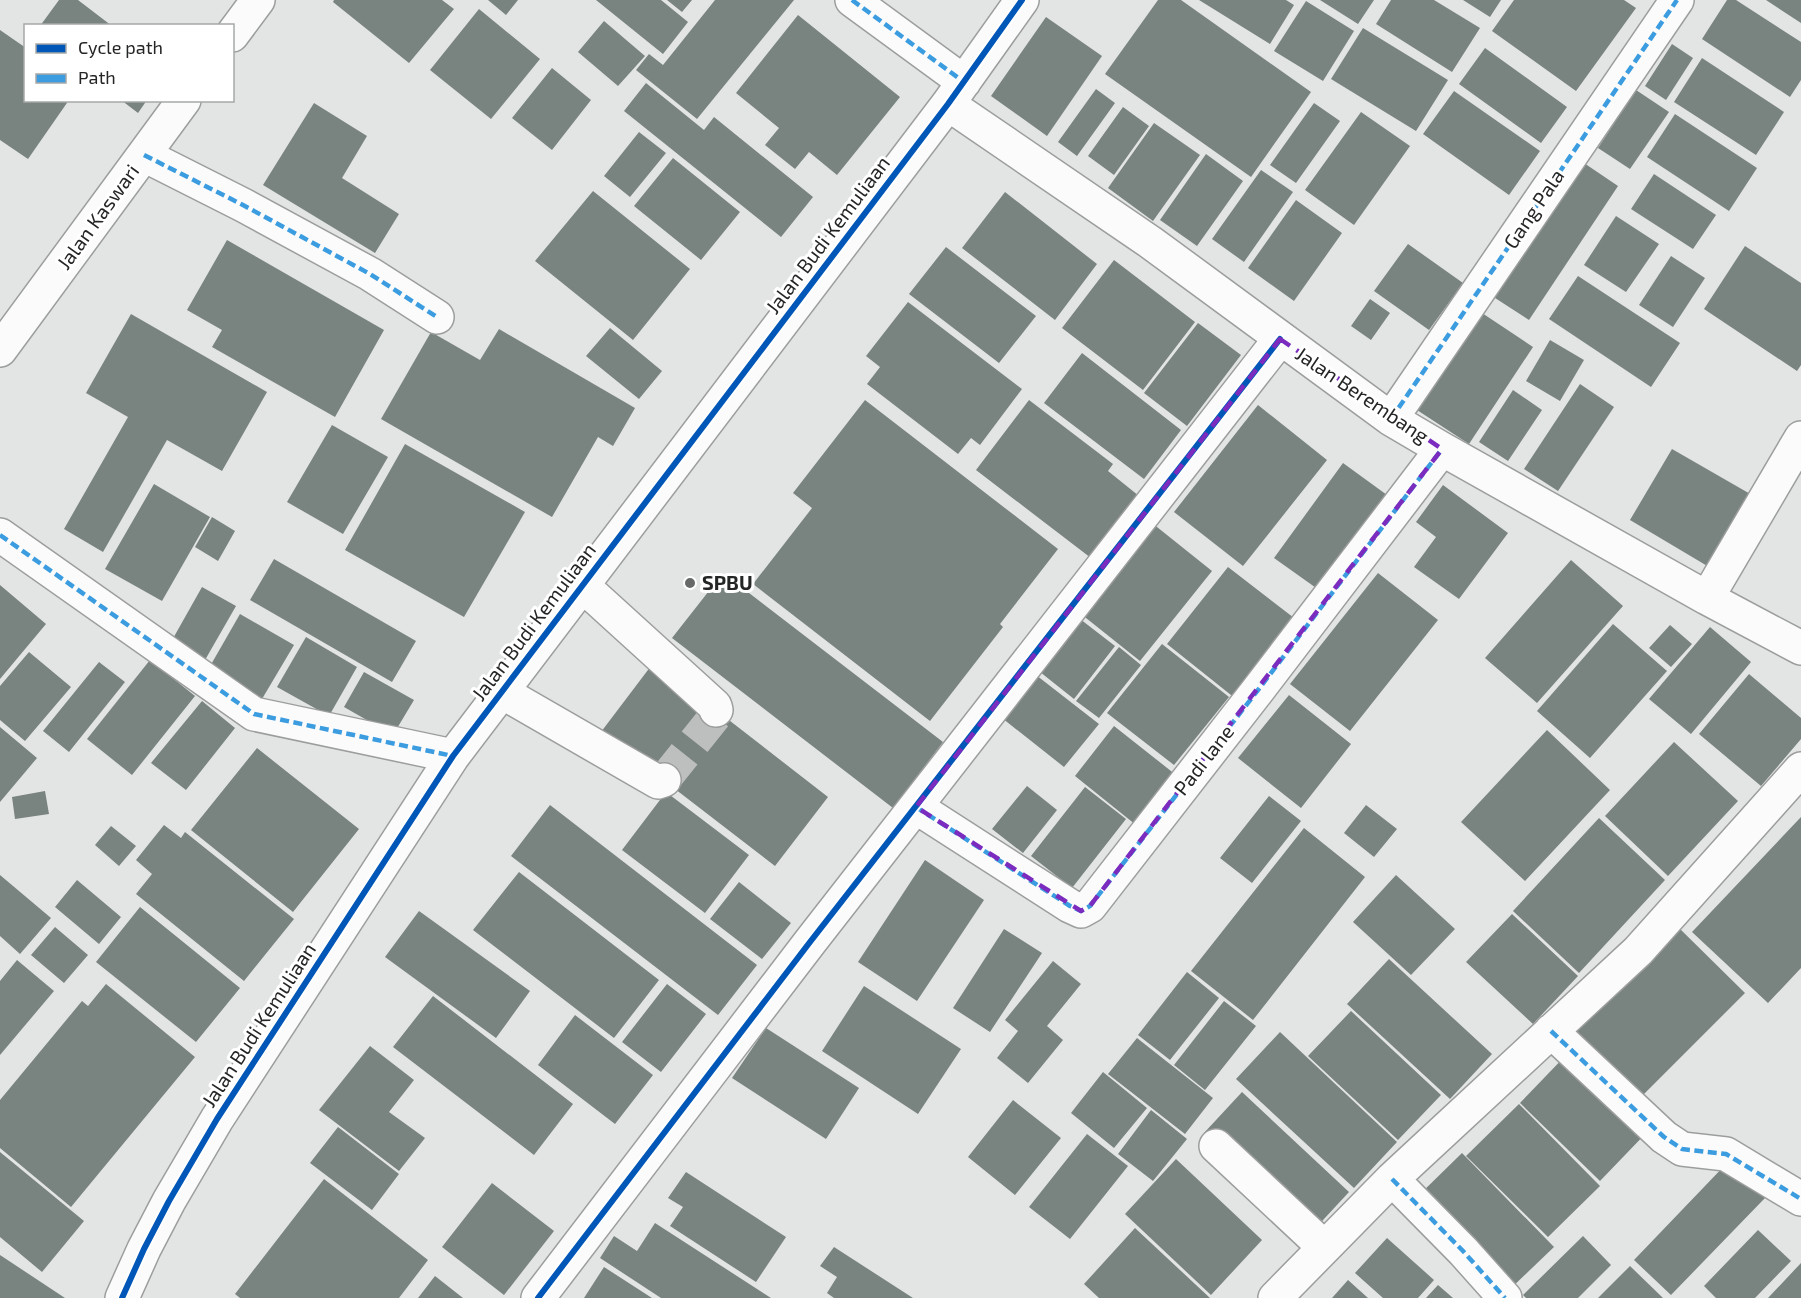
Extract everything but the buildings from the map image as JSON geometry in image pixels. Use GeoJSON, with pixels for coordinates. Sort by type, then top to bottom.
{"type":"FeatureCollection","features":[{"type":"Feature","properties":{"kind":"street"},"geometry":{"type":"LineString","coordinates":[[234,32],[258,0]]}},
{"type":"Feature","properties":{"kind":"street","name":"Jalan Berembang"},"geometry":{"type":"LineString","coordinates":[[852,0],[956,93],[1150,242],[1391,419],[1707,598],[1801,648]]}},
{"type":"Feature","properties":{"kind":"street","name":"Jalan Budi Kemuliaan"},"geometry":{"type":"LineString","coordinates":[[122,1298],[169,1201],[218,1119],[453,756],[956,93],[1023,0]]}},
{"type":"Feature","properties":{"kind":"street","name":"Gang Pala"},"geometry":{"type":"LineString","coordinates":[[1391,419],[1677,0]]}},
{"type":"Feature","properties":{"kind":"street","name":"Jalan Kaswari"},"geometry":{"type":"LineString","coordinates":[[6,341],[183,102]]}},
{"type":"Feature","properties":{"kind":"street"},"geometry":{"type":"LineString","coordinates":[[144,155],[243,204],[370,274],[437,316]]}},
{"type":"Feature","properties":{"kind":"street"},"geometry":{"type":"LineString","coordinates":[[538,1298],[1280,339]]}},
{"type":"Feature","properties":{"kind":"street"},"geometry":{"type":"LineString","coordinates":[[1707,598],[1801,438]]}},
{"type":"Feature","properties":{"kind":"street","name":"Padi lane"},"geometry":{"type":"LineString","coordinates":[[916,807],[1070,906],[1081,911],[1090,906],[1442,449]]}},
{"type":"Feature","properties":{"kind":"street"},"geometry":{"type":"LineString","coordinates":[[0,535],[254,714],[453,756]]}},
{"type":"Feature","properties":{"kind":"street"},"geometry":{"type":"LineString","coordinates":[[583,586],[715,706],[716,710]]}},
{"type":"Feature","properties":{"kind":"street"},"geometry":{"type":"LineString","coordinates":[[502,692],[658,782],[664,780]]}},
{"type":"Feature","properties":{"kind":"street"},"geometry":{"type":"LineString","coordinates":[[1275,1298],[1392,1179],[1638,951],[1801,770]]}},
{"type":"Feature","properties":{"kind":"street"},"geometry":{"type":"LineString","coordinates":[[1551,1032],[1664,1137],[1682,1149],[1726,1154],[1801,1199]]}},
{"type":"Feature","properties":{"kind":"street"},"geometry":{"type":"LineString","coordinates":[[1216,1146],[1324,1247]]}},
{"type":"Feature","properties":{"kind":"street"},"geometry":{"type":"LineString","coordinates":[[1392,1179],[1463,1251],[1505,1298]]}},
{"type":"Feature","properties":{"kind":"highlighted area"},"geometry":{"type":"Polygon","coordinates":[[[1280,339],[1442,449],[1090,906],[1081,911],[916,807],[1280,339]]]}},
{"type":"Feature","properties":{"kind":"tunnel"},"geometry":{"type":"LineString","coordinates":[[664,780],[716,715],[716,710]]}},
{"type":"Feature","properties":{"kind":"marked path"},"geometry":{"type":"LineString","coordinates":[[852,0],[964,82]]}},
{"type":"Feature","properties":{"kind":"marked path"},"geometry":{"type":"LineString","coordinates":[[1391,419],[1677,0]]}},
{"type":"Feature","properties":{"kind":"marked path"},"geometry":{"type":"LineString","coordinates":[[144,155],[243,205],[370,274],[437,317]]}},
{"type":"Feature","properties":{"kind":"marked path"},"geometry":{"type":"LineString","coordinates":[[916,807],[1070,906],[1081,911],[1090,906],[1442,449]]}},
{"type":"Feature","properties":{"kind":"marked path"},"geometry":{"type":"LineString","coordinates":[[0,535],[254,714],[453,756]]}},
{"type":"Feature","properties":{"kind":"marked path"},"geometry":{"type":"LineString","coordinates":[[1551,1031],[1664,1137],[1682,1149],[1726,1154],[1801,1199]]}},
{"type":"Feature","properties":{"kind":"marked path"},"geometry":{"type":"LineString","coordinates":[[1392,1179],[1463,1251],[1505,1298]]}},
{"type":"Feature","properties":{"kind":"cycle path"},"geometry":{"type":"LineString","coordinates":[[122,1298],[169,1201],[217,1119],[453,756],[948,104],[1022,0]]}},
{"type":"Feature","properties":{"kind":"cycle path"},"geometry":{"type":"LineString","coordinates":[[538,1298],[810,942],[1280,339]]}},
{"type":"Feature","properties":{"kind":"place","name":"SPBU"},"geometry":{"type":"Point","coordinates":[690,583]}}]}
